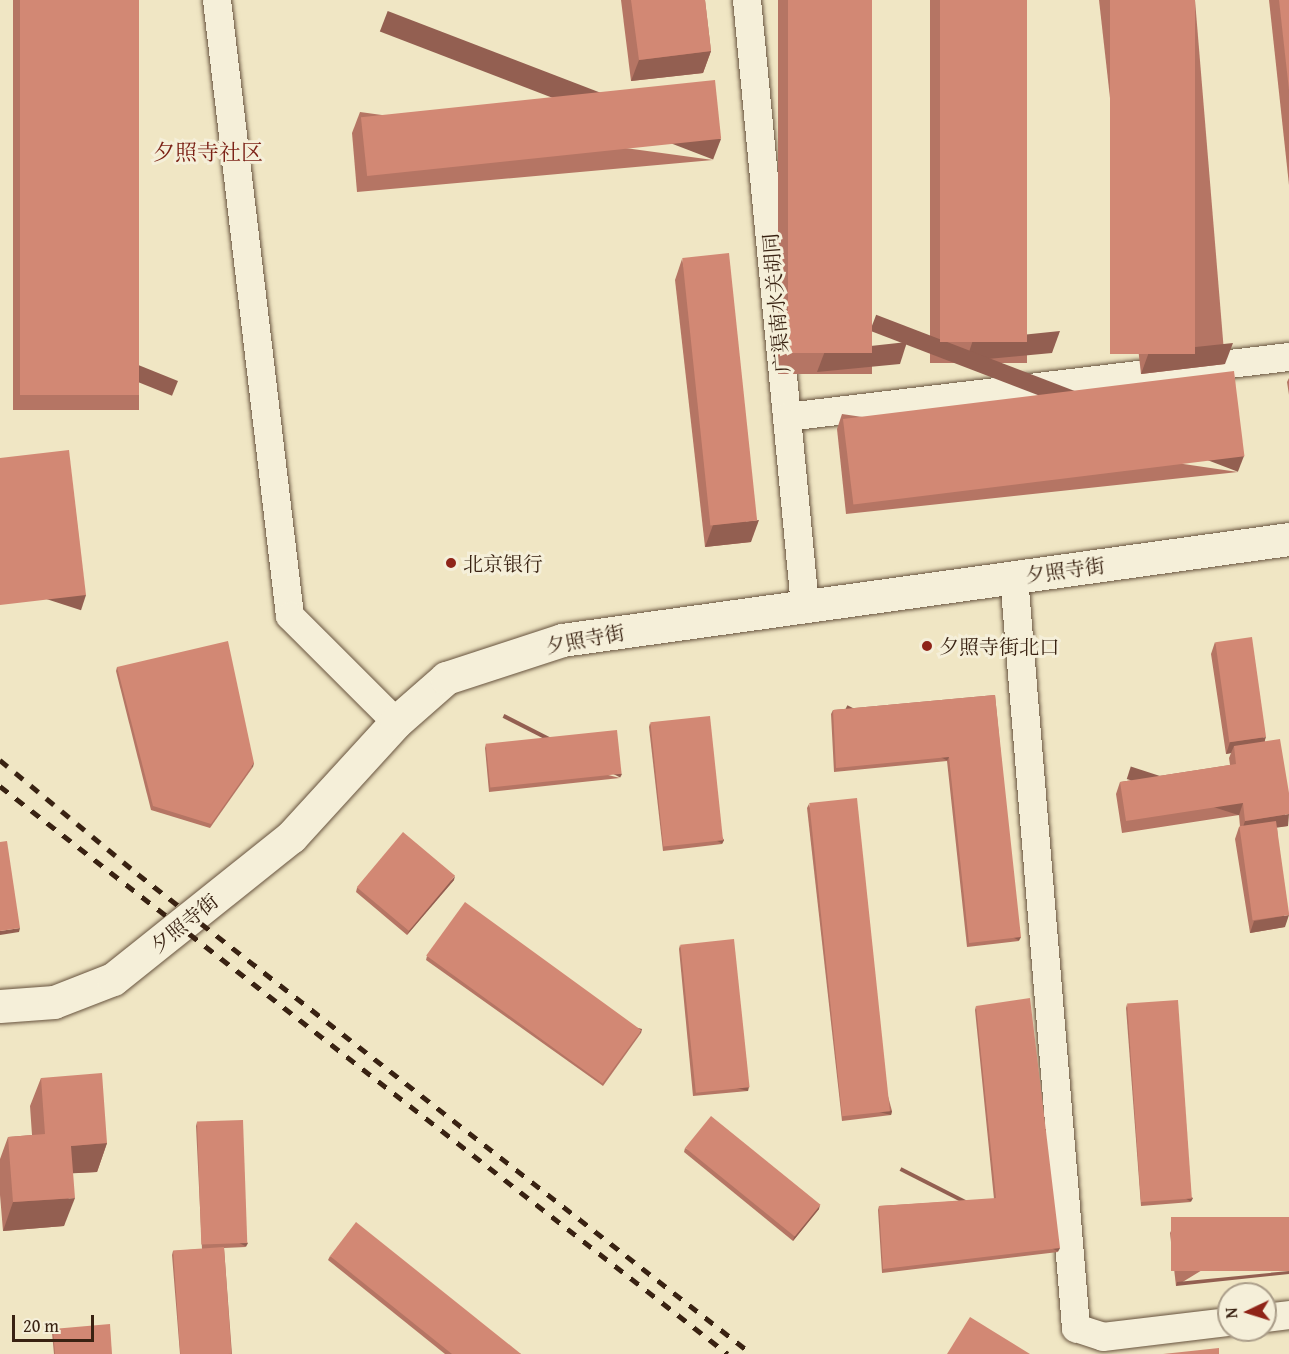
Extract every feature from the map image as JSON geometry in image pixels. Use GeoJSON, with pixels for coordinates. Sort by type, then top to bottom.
{"type":"FeatureCollection","features":[{"type":"Feature","properties":{"kind":"street"},"geometry":{"type":"LineString","coordinates":[[217,0],[290,616],[396,722]]}},
{"type":"Feature","properties":{"kind":"street","name":"广渠南水关胡同"},"geometry":{"type":"LineString","coordinates":[[747,0],[805,606]]}},
{"type":"Feature","properties":{"kind":"street"},"geometry":{"type":"LineString","coordinates":[[787,417],[1289,357]]}},
{"type":"Feature","properties":{"kind":"street","name":"夕照寺街"},"geometry":{"type":"LineString","coordinates":[[0,1006],[54,1002],[113,979],[291,837],[396,722],[446,678],[562,640],[1289,539]]}},
{"type":"Feature","properties":{"kind":"street"},"geometry":{"type":"LineString","coordinates":[[1014,577],[1077,1328],[1103,1337],[1217,1323]]}},
{"type":"Feature","properties":{"kind":"building"},"geometry":{"type":"Polygon","coordinates":[[[20,0],[139,0],[139,395],[20,395],[20,0]]]}},
{"type":"Feature","properties":{"kind":"building"},"geometry":{"type":"Polygon","coordinates":[[[631,0],[705,0],[711,51],[639,60],[631,0]]]}},
{"type":"Feature","properties":{"kind":"building"},"geometry":{"type":"Polygon","coordinates":[[[788,0],[872,0],[872,353],[788,353],[788,0]]]}},
{"type":"Feature","properties":{"kind":"building"},"geometry":{"type":"Polygon","coordinates":[[[940,0],[1027,0],[1027,342],[940,342],[940,0]]]}},
{"type":"Feature","properties":{"kind":"building"},"geometry":{"type":"Polygon","coordinates":[[[1110,0],[1195,0],[1195,354],[1110,354],[1110,0]]]}},
{"type":"Feature","properties":{"kind":"building"},"geometry":{"type":"Polygon","coordinates":[[[1279,0],[1289,0],[1289,90],[1279,0]]]}},
{"type":"Feature","properties":{"kind":"building"},"geometry":{"type":"Polygon","coordinates":[[[715,80],[721,139],[367,176],[361,117],[715,80]]]}},
{"type":"Feature","properties":{"kind":"building"},"geometry":{"type":"Polygon","coordinates":[[[729,253],[757,521],[710,525],[682,258],[729,253]]]}},
{"type":"Feature","properties":{"kind":"building"},"geometry":{"type":"Polygon","coordinates":[[[1234,371],[1244,456],[853,504],[843,419],[1234,371]]]}},
{"type":"Feature","properties":{"kind":"building"},"geometry":{"type":"Polygon","coordinates":[[[69,450],[86,595],[0,605],[0,458],[69,450]]]}},
{"type":"Feature","properties":{"kind":"building"},"geometry":{"type":"Polygon","coordinates":[[[1252,637],[1266,737],[1229,742],[1215,642],[1252,637]]]}},
{"type":"Feature","properties":{"kind":"building"},"geometry":{"type":"Polygon","coordinates":[[[228,641],[254,763],[211,824],[153,806],[117,667],[228,641]]]}},
{"type":"Feature","properties":{"kind":"building"},"geometry":{"type":"Polygon","coordinates":[[[995,695],[1021,937],[969,943],[949,757],[836,768],[833,710],[995,695]]]}},
{"type":"Feature","properties":{"kind":"building"},"geometry":{"type":"Polygon","coordinates":[[[710,716],[723,840],[663,847],[650,722],[710,716]]]}},
{"type":"Feature","properties":{"kind":"building"},"geometry":{"type":"Polygon","coordinates":[[[617,730],[622,774],[490,788],[486,744],[617,730]]]}},
{"type":"Feature","properties":{"kind":"building"},"geometry":{"type":"Polygon","coordinates":[[[1280,739],[1289,793],[1289,814],[1245,821],[1243,803],[1126,821],[1120,782],[1236,764],[1234,746],[1280,739]]]}},
{"type":"Feature","properties":{"kind":"building"},"geometry":{"type":"Polygon","coordinates":[[[857,798],[890,1111],[842,1116],[809,803],[857,798]]]}},
{"type":"Feature","properties":{"kind":"building"},"geometry":{"type":"Polygon","coordinates":[[[1276,821],[1289,915],[1253,920],[1239,826],[1276,821]]]}},
{"type":"Feature","properties":{"kind":"building"},"geometry":{"type":"Polygon","coordinates":[[[403,832],[455,876],[409,931],[357,887],[403,832]]]}},
{"type":"Feature","properties":{"kind":"building"},"geometry":{"type":"Polygon","coordinates":[[[7,841],[20,928],[0,931],[0,842],[7,841]]]}},
{"type":"Feature","properties":{"kind":"building"},"geometry":{"type":"Polygon","coordinates":[[[465,902],[641,1030],[603,1084],[426,955],[465,902]]]}},
{"type":"Feature","properties":{"kind":"building"},"geometry":{"type":"Polygon","coordinates":[[[734,939],[750,1087],[696,1093],[680,945],[734,939]]]}},
{"type":"Feature","properties":{"kind":"building"},"geometry":{"type":"Polygon","coordinates":[[[1030,998],[1060,1248],[883,1269],[879,1206],[996,1198],[976,1006],[1030,998]]]}},
{"type":"Feature","properties":{"kind":"building"},"geometry":{"type":"Polygon","coordinates":[[[1178,1000],[1192,1199],[1141,1202],[1127,1004],[1178,1000]]]}},
{"type":"Feature","properties":{"kind":"building"},"geometry":{"type":"Polygon","coordinates":[[[102,1073],[107,1143],[71,1146],[75,1198],[13,1202],[8,1137],[45,1134],[41,1078],[102,1073]]]}},
{"type":"Feature","properties":{"kind":"building"},"geometry":{"type":"Polygon","coordinates":[[[711,1116],[821,1205],[795,1237],[685,1148],[711,1116]]]}},
{"type":"Feature","properties":{"kind":"building"},"geometry":{"type":"Polygon","coordinates":[[[243,1120],[247,1243],[201,1245],[197,1122],[243,1120]]]}},
{"type":"Feature","properties":{"kind":"building"},"geometry":{"type":"Polygon","coordinates":[[[1171,1217],[1289,1217],[1289,1271],[1171,1271],[1171,1217]]]}},
{"type":"Feature","properties":{"kind":"building"},"geometry":{"type":"Polygon","coordinates":[[[356,1222],[521,1354],[452,1354],[330,1256],[356,1222]]]}},
{"type":"Feature","properties":{"kind":"building"},"geometry":{"type":"Polygon","coordinates":[[[224,1247],[231,1354],[180,1354],[173,1251],[224,1247]]]}},
{"type":"Feature","properties":{"kind":"building"},"geometry":{"type":"Polygon","coordinates":[[[970,1317],[1030,1354],[947,1354],[970,1317]]]}},
{"type":"Feature","properties":{"kind":"building"},"geometry":{"type":"Polygon","coordinates":[[[110,1324],[112,1354],[55,1354],[53,1329],[110,1324]]]}},
{"type":"Feature","properties":{"kind":"building"},"geometry":{"type":"Polygon","coordinates":[[[1219,1348],[1219,1354],[1163,1354],[1219,1348]]]}},
{"type":"Feature","properties":{"kind":"railway"},"geometry":{"type":"LineString","coordinates":[[0,760],[138,874],[752,1354]]}},
{"type":"Feature","properties":{"kind":"railway"},"geometry":{"type":"LineString","coordinates":[[0,786],[728,1354]]}},
{"type":"Feature","properties":{"kind":"place","name":"北京银行"},"geometry":{"type":"Point","coordinates":[451,563]}},
{"type":"Feature","properties":{"kind":"place","name":"夕照寺街北口"},"geometry":{"type":"Point","coordinates":[927,646]}},
{"type":"Feature","properties":{"kind":"district","name":"夕照寺社区"},"geometry":{"type":"Point","coordinates":[208,153]}}]}
